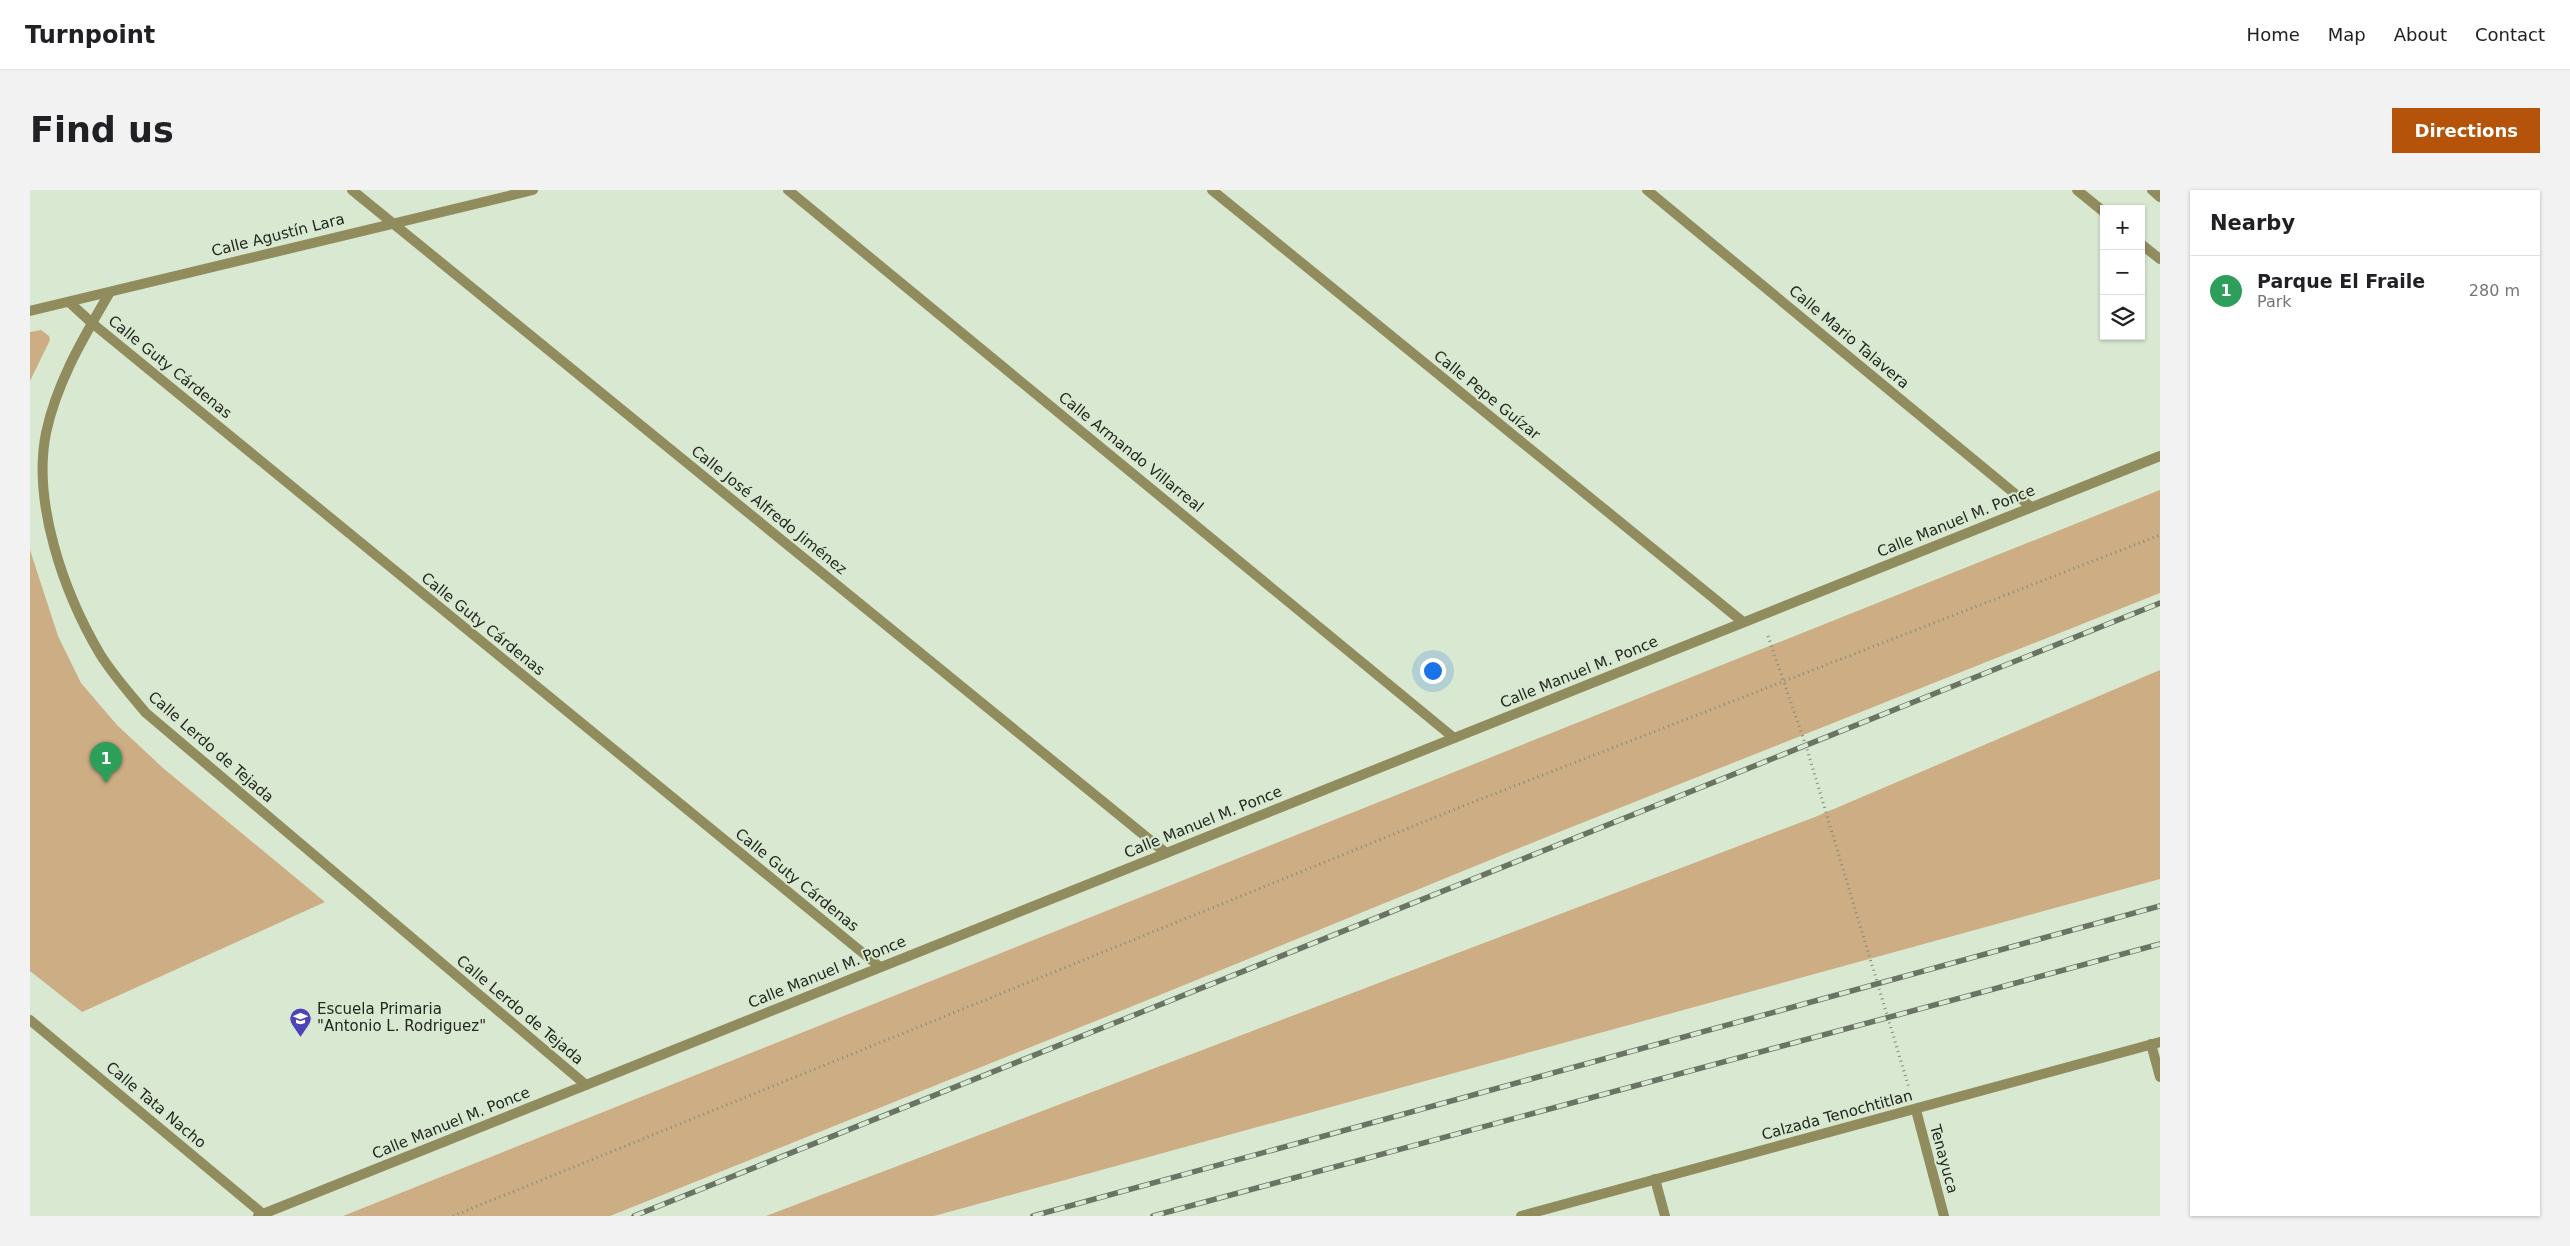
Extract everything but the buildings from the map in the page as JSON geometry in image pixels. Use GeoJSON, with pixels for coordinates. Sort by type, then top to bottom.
{"type":"FeatureCollection","features":[{"type":"Feature","properties":{"kind":"street","name":"Calle José Alfredo Jiménez"},"geometry":{"type":"LineString","coordinates":[[352,190],[1166,853]]}},
{"type":"Feature","properties":{"kind":"street","name":"Calle Agustín Lara"},"geometry":{"type":"LineString","coordinates":[[30,311],[393,222],[533,190]]}},
{"type":"Feature","properties":{"kind":"street","name":"Calle Armando Villarreal"},"geometry":{"type":"LineString","coordinates":[[788,190],[1454,738]]}},
{"type":"Feature","properties":{"kind":"street","name":"Calle Pepe Guízar"},"geometry":{"type":"LineString","coordinates":[[1212,190],[1743,622]]}},
{"type":"Feature","properties":{"kind":"street","name":"Calle Mario Talavera"},"geometry":{"type":"LineString","coordinates":[[1647,190],[2031,507]]}},
{"type":"Feature","properties":{"kind":"street"},"geometry":{"type":"LineString","coordinates":[[2077,190],[2100,209]]}},
{"type":"Feature","properties":{"kind":"street"},"geometry":{"type":"LineString","coordinates":[[2152,190],[2160,196]]}},
{"type":"Feature","properties":{"kind":"street"},"geometry":{"type":"LineString","coordinates":[[2145,247],[2160,259]]}},
{"type":"Feature","properties":{"kind":"street","name":"Calle Lerdo de Tejada"},"geometry":{"type":"LineString","coordinates":[[110,292],[69,365],[55,401],[46,435],[42,471],[47,515],[58,561],[77,608],[100,654],[120,683],[146,713],[586,1085]]}},
{"type":"Feature","properties":{"kind":"street","name":"Calle Guty Cárdenas"},"geometry":{"type":"LineString","coordinates":[[69,302],[92,323],[880,967]]}},
{"type":"Feature","properties":{"kind":"street","name":"Calle Manuel M. Ponce"},"geometry":{"type":"LineString","coordinates":[[261,1215],[2160,456]]}},
{"type":"Feature","properties":{"kind":"street","name":"Calle Tata Nacho"},"geometry":{"type":"LineString","coordinates":[[30,1020],[261,1215]]}},
{"type":"Feature","properties":{"kind":"street"},"geometry":{"type":"LineString","coordinates":[[2156,1043],[2160,1076]]}},
{"type":"Feature","properties":{"kind":"street","name":"Calzada Tenochtitlan"},"geometry":{"type":"LineString","coordinates":[[1521,1216],[1916,1110],[2156,1043]]}},
{"type":"Feature","properties":{"kind":"street","name":"Tenayuca"},"geometry":{"type":"LineString","coordinates":[[1916,1110],[1944,1216]]}},
{"type":"Feature","properties":{"kind":"street"},"geometry":{"type":"LineString","coordinates":[[1655,1179],[1665,1216]]}},
{"type":"Feature","properties":{"kind":"path"},"geometry":{"type":"LineString","coordinates":[[453,1216],[1458,808],[2160,535]]}},
{"type":"Feature","properties":{"kind":"path"},"geometry":{"type":"LineString","coordinates":[[1761,616],[1785,681],[1916,1110]]}},
{"type":"Feature","properties":{"kind":"shaded area"},"geometry":{"type":"Polygon","coordinates":[[[41,330],[49,336],[50,340],[30,381],[30,332],[41,330]]]}},
{"type":"Feature","properties":{"kind":"shaded area"},"geometry":{"type":"Polygon","coordinates":[[[2160,490],[2160,593],[1544,838],[610,1216],[343,1216],[2160,490]]]}},
{"type":"Feature","properties":{"kind":"shaded area"},"geometry":{"type":"Polygon","coordinates":[[[30,550],[58,636],[81,683],[117,725],[163,768],[325,902],[82,1012],[30,971],[30,550]]]}},
{"type":"Feature","properties":{"kind":"shaded area"},"geometry":{"type":"Polygon","coordinates":[[[2160,670],[2160,879],[934,1216],[766,1216],[1815,817],[2160,670]]]}},
{"type":"Feature","properties":{"kind":"railway"},"geometry":{"type":"LineString","coordinates":[[634,1216],[2160,603]]}},
{"type":"Feature","properties":{"kind":"railway"},"geometry":{"type":"LineString","coordinates":[[1033,1216],[2160,906]]}},
{"type":"Feature","properties":{"kind":"railway"},"geometry":{"type":"LineString","coordinates":[[1153,1216],[2160,944]]}},
{"type":"Feature","properties":{"kind":"place","name":"Parque El Fraile"},"geometry":{"type":"Point","coordinates":[106,783]}},
{"type":"Feature","properties":{"kind":"place","name":"Escuela Primaria \"Antonio L. Rodriguez\""},"geometry":{"type":"Point","coordinates":[301,1037]}}]}
